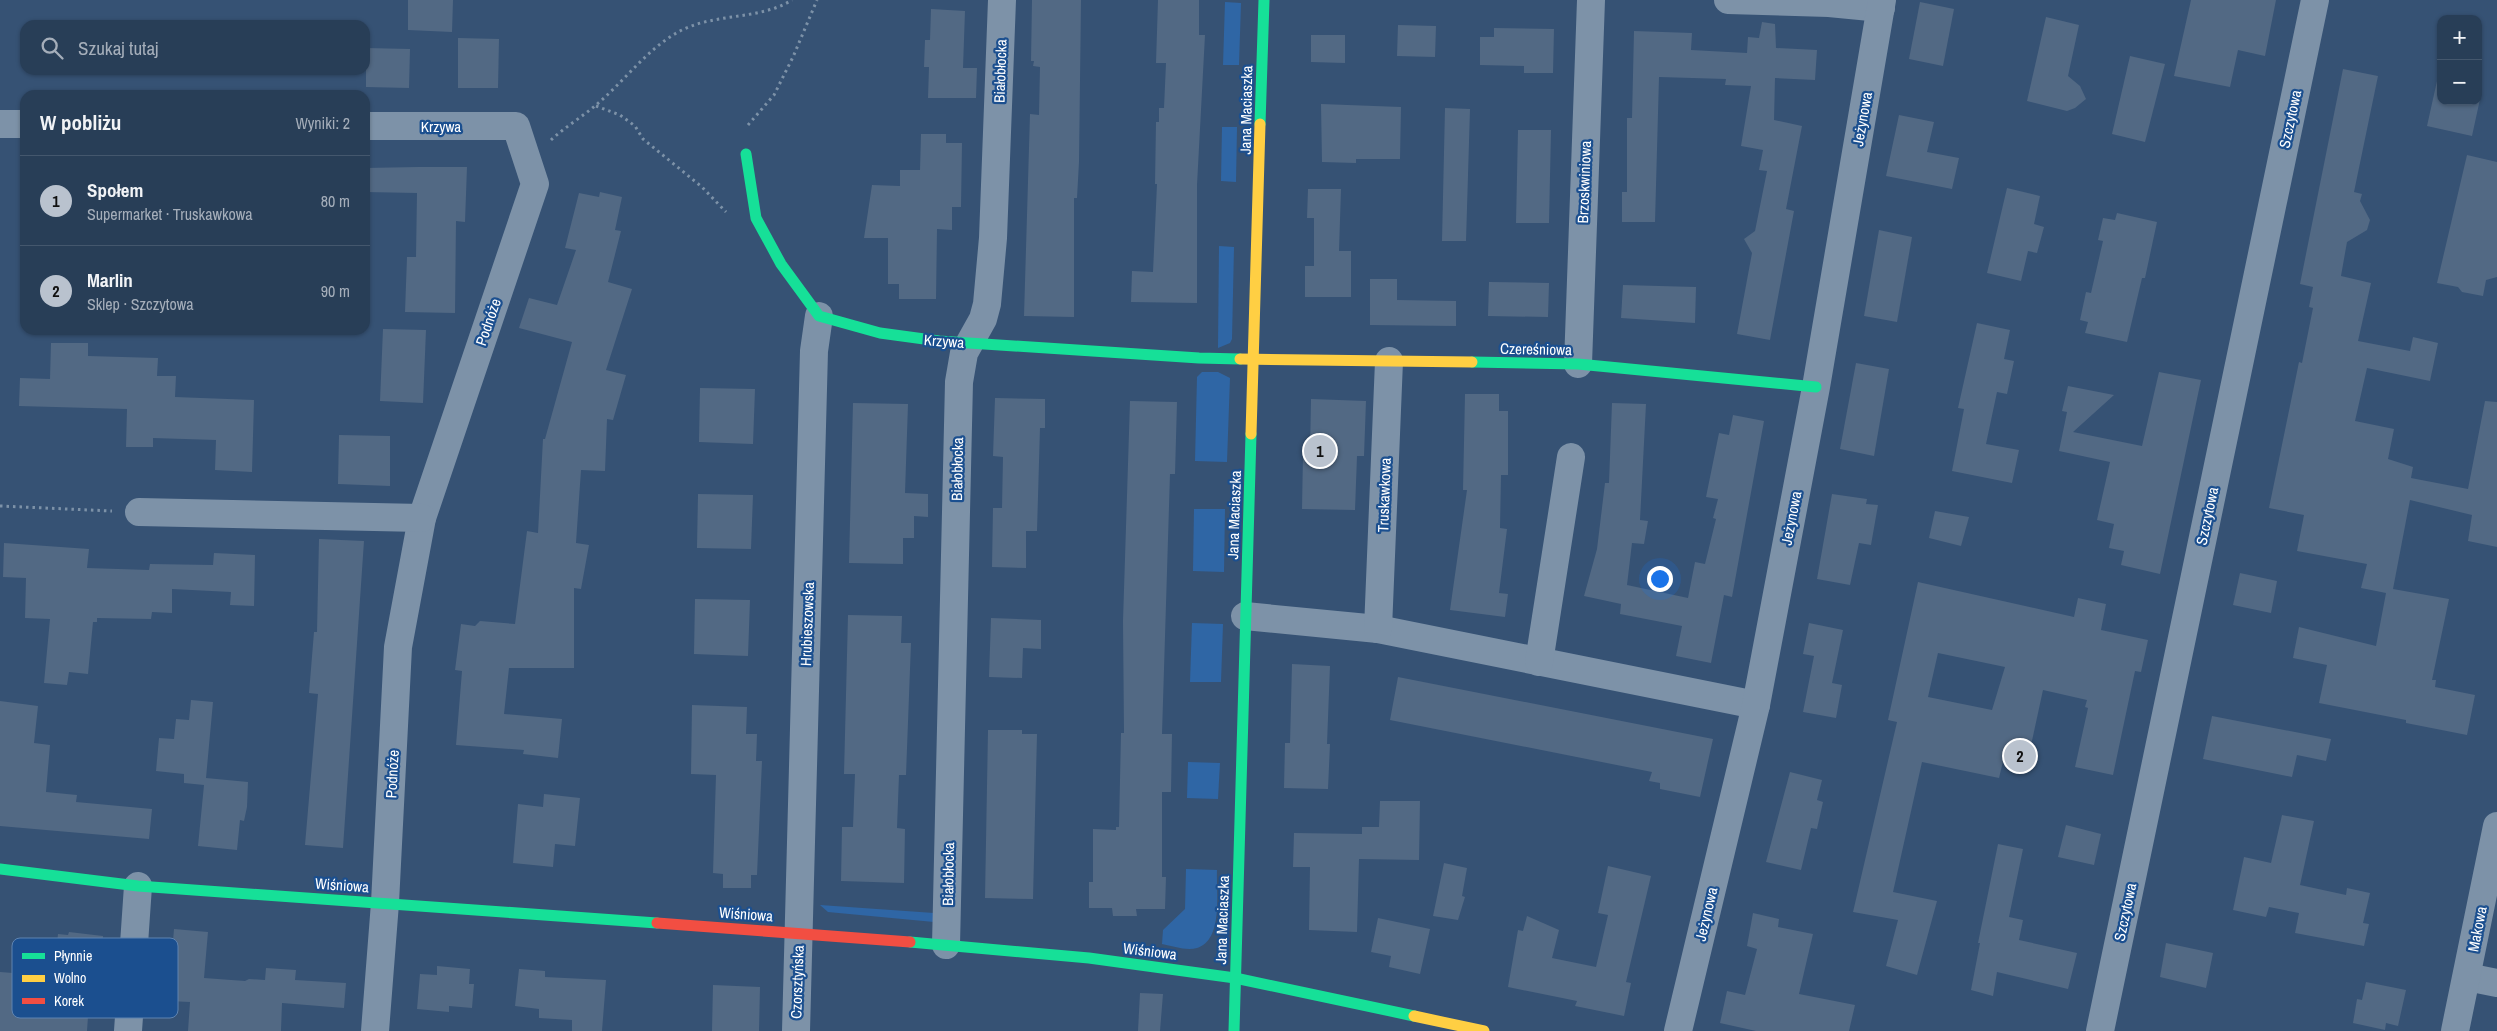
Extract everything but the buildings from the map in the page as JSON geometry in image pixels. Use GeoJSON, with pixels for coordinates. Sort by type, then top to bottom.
{"type":"FeatureCollection","features":[{"type":"Feature","properties":{"kind":"street","name":"Białobłocka"},"geometry":{"type":"LineString","coordinates":[[946,945],[959,382],[961,364],[983,320],[987,304],[995,190],[1002,0]]}},
{"type":"Feature","properties":{"kind":"street","name":"Jana Maciaszka"},"geometry":{"type":"LineString","coordinates":[[1234,1031],[1234,978],[1264,0]]}},
{"type":"Feature","properties":{"kind":"street","name":"Brzoskwiniowa"},"geometry":{"type":"LineString","coordinates":[[1578,364],[1591,0]]}},
{"type":"Feature","properties":{"kind":"street"},"geometry":{"type":"LineString","coordinates":[[1728,0],[1882,4]]}},
{"type":"Feature","properties":{"kind":"street","name":"Szczytowa"},"geometry":{"type":"LineString","coordinates":[[2100,1031],[2315,0]]}},
{"type":"Feature","properties":{"kind":"street","name":"Jeżynowa"},"geometry":{"type":"LineString","coordinates":[[1678,1031],[1756,705],[1816,387],[1882,4]]}},
{"type":"Feature","properties":{"kind":"street"},"geometry":{"type":"LineString","coordinates":[[0,124],[20,124]]}},
{"type":"Feature","properties":{"kind":"street","name":"Krzywa"},"geometry":{"type":"LineString","coordinates":[[370,126],[516,126]]}},
{"type":"Feature","properties":{"kind":"street","name":"Podnóże"},"geometry":{"type":"LineString","coordinates":[[375,1031],[385,903],[398,647],[422,518],[535,184],[516,126]]}},
{"type":"Feature","properties":{"kind":"street"},"geometry":{"type":"LineString","coordinates":[[746,154],[756,218],[781,264],[819,316]]}},
{"type":"Feature","properties":{"kind":"street","name":"Krzywa"},"geometry":{"type":"LineString","coordinates":[[819,316],[907,338],[1199,358],[1254,358]]}},
{"type":"Feature","properties":{"kind":"street","name":"Hrubieszowska"},"geometry":{"type":"LineString","coordinates":[[799,933],[814,360],[819,316]]}},
{"type":"Feature","properties":{"kind":"street","name":"Czereśniowa"},"geometry":{"type":"LineString","coordinates":[[1254,358],[1578,364],[1816,387]]}},
{"type":"Feature","properties":{"kind":"street","name":"Truskawkowa"},"geometry":{"type":"LineString","coordinates":[[1378,629],[1389,361]]}},
{"type":"Feature","properties":{"kind":"street"},"geometry":{"type":"LineString","coordinates":[[1539,662],[1571,457]]}},
{"type":"Feature","properties":{"kind":"street"},"geometry":{"type":"LineString","coordinates":[[139,512],[422,518]]}},
{"type":"Feature","properties":{"kind":"street"},"geometry":{"type":"LineString","coordinates":[[1246,616],[1378,629],[1756,705]]}},
{"type":"Feature","properties":{"kind":"street","name":"Makowa"},"geometry":{"type":"LineString","coordinates":[[2455,1031],[2497,826]]}},
{"type":"Feature","properties":{"kind":"street","name":"Wiśniowa"},"geometry":{"type":"LineString","coordinates":[[0,869],[138,886],[799,933],[1089,958],[1234,978],[1484,1031]]}},
{"type":"Feature","properties":{"kind":"street"},"geometry":{"type":"LineString","coordinates":[[134,938],[138,886]]}},
{"type":"Feature","properties":{"kind":"street","name":"Czorsztyńska"},"geometry":{"type":"LineString","coordinates":[[796,1031],[799,933]]}},
{"type":"Feature","properties":{"kind":"street"},"geometry":{"type":"LineString","coordinates":[[2467,977],[2497,983]]}},
{"type":"Feature","properties":{"kind":"street"},"geometry":{"type":"LineString","coordinates":[[128,1031],[129,1018]]}},
{"type":"Feature","properties":{"kind":"path"},"geometry":{"type":"LineString","coordinates":[[527,160],[569,124],[596,106],[662,42],[683,30],[703,22],[780,8],[792,0]]}},
{"type":"Feature","properties":{"kind":"path"},"geometry":{"type":"LineString","coordinates":[[746,154],[745,136],[748,125],[774,95],[793,57],[817,0]]}},
{"type":"Feature","properties":{"kind":"path"},"geometry":{"type":"LineString","coordinates":[[596,106],[620,114],[635,126],[643,139],[702,187],[723,210],[740,224],[756,218]]}},
{"type":"Feature","properties":{"kind":"path"},"geometry":{"type":"LineString","coordinates":[[0,506],[139,512]]}},
{"type":"Feature","properties":{"kind":"shaded area"},"geometry":{"type":"Polygon","coordinates":[[[1225,2],[1241,3],[1239,65],[1223,65],[1225,2]]]}},
{"type":"Feature","properties":{"kind":"shaded area"},"geometry":{"type":"Polygon","coordinates":[[[1222,127],[1237,127],[1236,182],[1221,181],[1222,127]]]}},
{"type":"Feature","properties":{"kind":"shaded area"},"geometry":{"type":"Polygon","coordinates":[[[1219,246],[1234,247],[1232,339],[1230,343],[1218,348],[1219,246]]]}},
{"type":"Feature","properties":{"kind":"shaded area"},"geometry":{"type":"Polygon","coordinates":[[[1202,372],[1218,372],[1230,378],[1227,462],[1195,461],[1197,377],[1202,372]]]}},
{"type":"Feature","properties":{"kind":"shaded area"},"geometry":{"type":"Polygon","coordinates":[[[1194,509],[1225,509],[1224,572],[1193,571],[1194,509]]]}},
{"type":"Feature","properties":{"kind":"shaded area"},"geometry":{"type":"Polygon","coordinates":[[[1192,623],[1223,624],[1221,682],[1190,682],[1192,623]]]}},
{"type":"Feature","properties":{"kind":"shaded area"},"geometry":{"type":"Polygon","coordinates":[[[1188,762],[1220,763],[1218,799],[1187,798],[1188,762]]]}},
{"type":"Feature","properties":{"kind":"shaded area"},"geometry":{"type":"Polygon","coordinates":[[[1186,869],[1217,870],[1217,914],[1215,925],[1206,943],[1193,949],[1162,944],[1163,930],[1185,909],[1186,869]]]}},
{"type":"Feature","properties":{"kind":"shaded area"},"geometry":{"type":"Polygon","coordinates":[[[820,905],[934,913],[934,922],[828,912],[820,905]]]}},
{"type":"Feature","properties":{"kind":"traffic: fast"},"geometry":{"type":"LineString","coordinates":[[1260,124],[1264,0]]}},
{"type":"Feature","properties":{"kind":"traffic: fast"},"geometry":{"type":"LineString","coordinates":[[746,154],[756,218],[781,264],[819,316],[880,333],[939,341],[1240,359]]}},
{"type":"Feature","properties":{"kind":"traffic: fast"},"geometry":{"type":"LineString","coordinates":[[1472,362],[1578,364],[1816,387]]}},
{"type":"Feature","properties":{"kind":"traffic: fast"},"geometry":{"type":"LineString","coordinates":[[1234,1031],[1251,434]]}},
{"type":"Feature","properties":{"kind":"traffic: fast"},"geometry":{"type":"LineString","coordinates":[[0,869],[138,886],[657,923]]}},
{"type":"Feature","properties":{"kind":"traffic: fast"},"geometry":{"type":"LineString","coordinates":[[910,942],[1089,958],[1235,978],[1414,1016]]}},
{"type":"Feature","properties":{"kind":"traffic: slow"},"geometry":{"type":"LineString","coordinates":[[1251,434],[1260,124]]}},
{"type":"Feature","properties":{"kind":"traffic: slow"},"geometry":{"type":"LineString","coordinates":[[1240,359],[1472,362]]}},
{"type":"Feature","properties":{"kind":"traffic: slow"},"geometry":{"type":"LineString","coordinates":[[1414,1016],[1484,1031]]}},
{"type":"Feature","properties":{"kind":"traffic: jam"},"geometry":{"type":"LineString","coordinates":[[657,923],[910,942]]}},
{"type":"Feature","properties":{"kind":"place","name":"Społem"},"geometry":{"type":"Point","coordinates":[1320,451]}},
{"type":"Feature","properties":{"kind":"place","name":"Marlin"},"geometry":{"type":"Point","coordinates":[2020,756]}}]}
